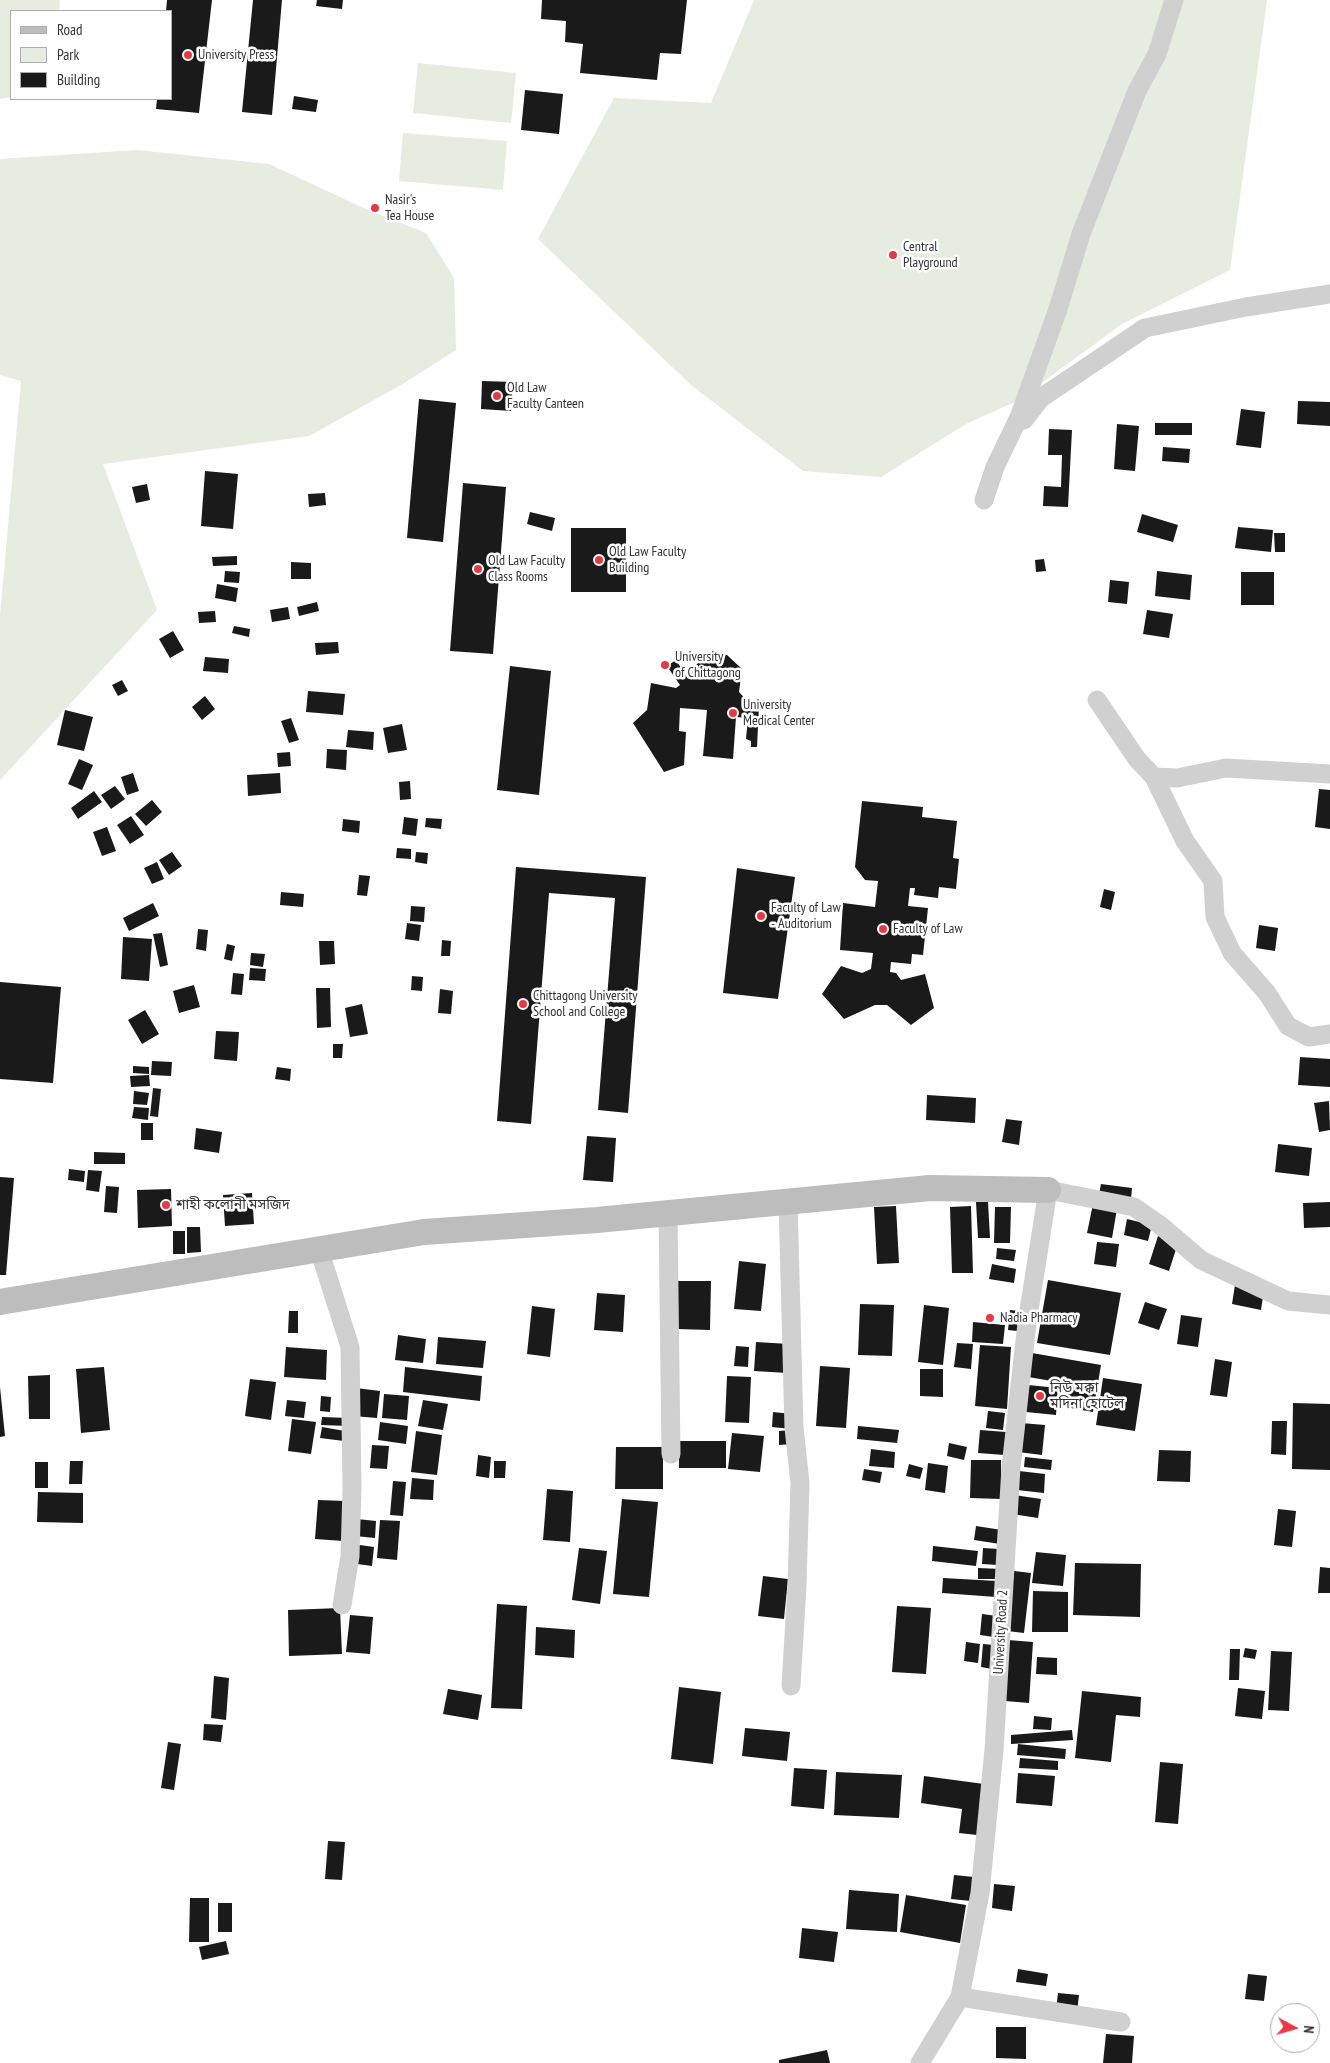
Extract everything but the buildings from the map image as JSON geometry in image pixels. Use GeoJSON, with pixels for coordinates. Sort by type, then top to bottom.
{"type":"FeatureCollection","features":[{"type":"Feature","properties":{"kind":"street"},"geometry":{"type":"LineString","coordinates":[[1174,0],[1156,54],[1137,91],[1081,234],[1058,309],[1020,415],[1016,424],[1008,441],[1004,450],[995,467],[984,500],[988,492],[997,467],[1001,459],[1004,450],[1007,442],[1013,435],[1018,427],[1041,398],[1145,328],[1330,294]]}},
{"type":"Feature","properties":{"kind":"street"},"geometry":{"type":"LineString","coordinates":[[1097,700],[1137,759],[1154,778],[1185,842],[1213,881],[1215,917],[1232,953],[1267,993],[1288,1026],[1310,1037],[1330,1034]]}},
{"type":"Feature","properties":{"kind":"street"},"geometry":{"type":"LineString","coordinates":[[1154,778],[1177,778],[1226,768],[1330,774]]}},
{"type":"Feature","properties":{"kind":"street"},"geometry":{"type":"LineString","coordinates":[[0,1302],[424,1232],[668,1213],[930,1188],[1048,1190],[1134,1207],[1160,1225],[1201,1260],[1288,1301],[1330,1305]]}},
{"type":"Feature","properties":{"kind":"street","name":"University Road 2"},"geometry":{"type":"LineString","coordinates":[[920,2063],[960,1997],[980,1893],[994,1750],[1010,1467],[1027,1323],[1048,1190]]}},
{"type":"Feature","properties":{"kind":"street"},"geometry":{"type":"LineString","coordinates":[[788,1201],[794,1428],[800,1482],[797,1586],[791,1686]]}},
{"type":"Feature","properties":{"kind":"street"},"geometry":{"type":"LineString","coordinates":[[668,1213],[671,1454]]}},
{"type":"Feature","properties":{"kind":"street"},"geometry":{"type":"LineString","coordinates":[[319,1250],[350,1347],[352,1488],[350,1556],[342,1605]]}},
{"type":"Feature","properties":{"kind":"street"},"geometry":{"type":"LineString","coordinates":[[960,1997],[1122,2022]]}},
{"type":"Feature","properties":{"kind":"green space"},"geometry":{"type":"Polygon","coordinates":[[[0,0],[60,0],[59,10],[10,10],[10,97],[0,99],[0,0]]]}},
{"type":"Feature","properties":{"kind":"green space","name":"Central Playground"},"geometry":{"type":"Polygon","coordinates":[[[754,0],[1267,0],[1230,270],[1122,324],[1017,401],[966,424],[881,477],[803,471],[691,385],[538,239],[614,98],[711,103],[754,0]]]}},
{"type":"Feature","properties":{"kind":"green space"},"geometry":{"type":"Polygon","coordinates":[[[418,63],[516,73],[511,123],[413,113],[418,63]]]}},
{"type":"Feature","properties":{"kind":"green space"},"geometry":{"type":"Polygon","coordinates":[[[403,133],[507,141],[503,190],[399,181],[403,133]]]}},
{"type":"Feature","properties":{"kind":"green space"},"geometry":{"type":"Polygon","coordinates":[[[137,150],[269,164],[368,210],[426,233],[454,278],[456,350],[401,385],[309,436],[103,464],[157,610],[0,780],[0,616],[21,381],[0,375],[0,159],[137,150]]]}},
{"type":"Feature","properties":{"kind":"place","name":"University Press"},"geometry":{"type":"Point","coordinates":[188,55]}},
{"type":"Feature","properties":{"kind":"place","name":"Nasir's Tea House"},"geometry":{"type":"Point","coordinates":[375,208]}},
{"type":"Feature","properties":{"kind":"place","name":"Central Playground"},"geometry":{"type":"Point","coordinates":[893,255]}},
{"type":"Feature","properties":{"kind":"place","name":"Old Law Faculty Canteen"},"geometry":{"type":"Point","coordinates":[497,396]}},
{"type":"Feature","properties":{"kind":"place","name":"Old Law Faculty Building"},"geometry":{"type":"Point","coordinates":[599,560]}},
{"type":"Feature","properties":{"kind":"place","name":"Old Law Faculty Class Rooms"},"geometry":{"type":"Point","coordinates":[478,569]}},
{"type":"Feature","properties":{"kind":"place","name":"University of Chittagong"},"geometry":{"type":"Point","coordinates":[665,665]}},
{"type":"Feature","properties":{"kind":"place","name":"University Medical Center"},"geometry":{"type":"Point","coordinates":[733,713]}},
{"type":"Feature","properties":{"kind":"place","name":"Faculty of Law - Auditorium"},"geometry":{"type":"Point","coordinates":[761,916]}},
{"type":"Feature","properties":{"kind":"place","name":"Faculty of Law"},"geometry":{"type":"Point","coordinates":[883,929]}},
{"type":"Feature","properties":{"kind":"place","name":"Chittagong University School and College"},"geometry":{"type":"Point","coordinates":[523,1004]}},
{"type":"Feature","properties":{"kind":"place","name":"শাহী কলোনী মসজিদ"},"geometry":{"type":"Point","coordinates":[166,1205]}},
{"type":"Feature","properties":{"kind":"place","name":"Nadia Pharmacy"},"geometry":{"type":"Point","coordinates":[990,1318]}},
{"type":"Feature","properties":{"kind":"place","name":"নিউ মক্কা মদিনা হোটেল"},"geometry":{"type":"Point","coordinates":[1040,1396]}}]}
